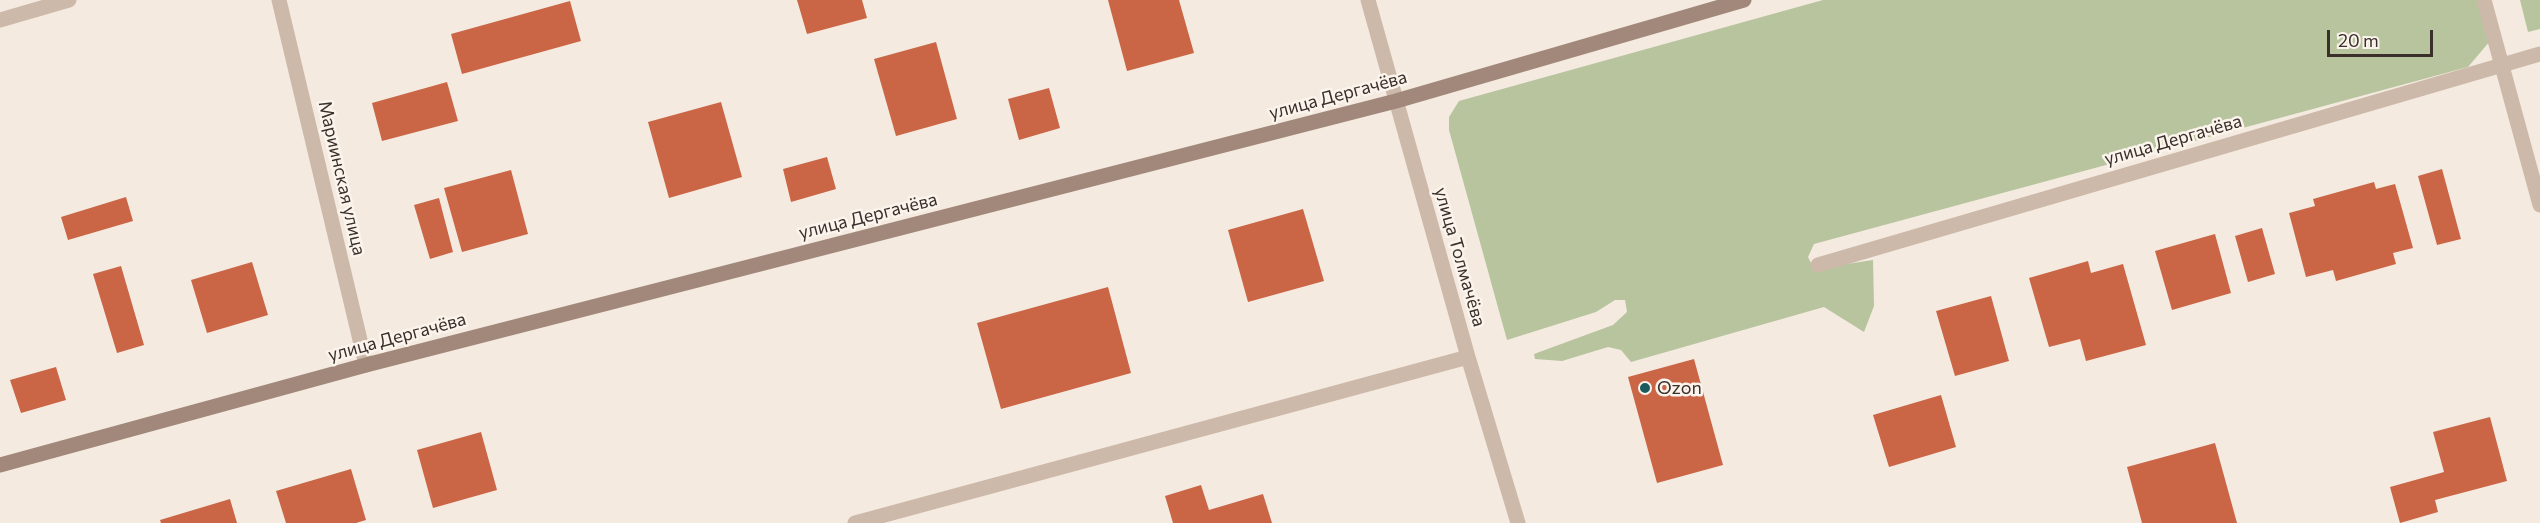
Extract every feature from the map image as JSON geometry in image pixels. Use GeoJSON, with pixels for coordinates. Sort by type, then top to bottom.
{"type":"FeatureCollection","features":[{"type":"Feature","properties":{"kind":"street"},"geometry":{"type":"LineString","coordinates":[[0,20],[69,0]]}},
{"type":"Feature","properties":{"kind":"street","name":"Мариинская улица"},"geometry":{"type":"LineString","coordinates":[[279,0],[366,365]]}},
{"type":"Feature","properties":{"kind":"street","name":"улица Толмачёва"},"geometry":{"type":"LineString","coordinates":[[1368,0],[1468,357],[1518,523]]}},
{"type":"Feature","properties":{"kind":"street","name":"улица Дергачёва"},"geometry":{"type":"LineString","coordinates":[[0,465],[366,365],[1396,101],[1744,0]]}},
{"type":"Feature","properties":{"kind":"street"},"geometry":{"type":"LineString","coordinates":[[2484,0],[2540,204]]}},
{"type":"Feature","properties":{"kind":"street","name":"улица Дергачёва"},"geometry":{"type":"LineString","coordinates":[[1818,265],[2540,54]]}},
{"type":"Feature","properties":{"kind":"street"},"geometry":{"type":"LineString","coordinates":[[855,523],[1468,357]]}},
{"type":"Feature","properties":{"kind":"green space"},"geometry":{"type":"Polygon","coordinates":[[[1823,0],[2480,0],[2490,41],[2468,67],[1814,244],[1808,257],[1814,269],[1873,260],[1874,306],[1864,332],[1824,307],[1631,362],[1621,350],[1608,347],[1562,361],[1535,359],[1534,354],[1613,325],[1627,312],[1625,300],[1615,300],[1596,312],[1507,340],[1449,130],[1449,117],[1459,101],[1823,0]]]}},
{"type":"Feature","properties":{"kind":"green space"},"geometry":{"type":"Polygon","coordinates":[[[2520,0],[2540,0],[2540,29],[2528,32],[2520,0]]]}},
{"type":"Feature","properties":{"kind":"building"},"geometry":{"type":"Polygon","coordinates":[[[797,0],[862,0],[867,18],[807,34],[797,0]]]}},
{"type":"Feature","properties":{"kind":"building"},"geometry":{"type":"Polygon","coordinates":[[[1108,0],[1179,0],[1194,53],[1127,71],[1108,0]]]}},
{"type":"Feature","properties":{"kind":"building"},"geometry":{"type":"Polygon","coordinates":[[[570,1],[581,41],[462,74],[451,34],[570,1]]]}},
{"type":"Feature","properties":{"kind":"building"},"geometry":{"type":"Polygon","coordinates":[[[936,42],[957,119],[896,136],[874,59],[936,42]]]}},
{"type":"Feature","properties":{"kind":"building"},"geometry":{"type":"Polygon","coordinates":[[[447,82],[458,121],[382,141],[372,103],[447,82]]]}},
{"type":"Feature","properties":{"kind":"building"},"geometry":{"type":"Polygon","coordinates":[[[1049,88],[1060,128],[1019,140],[1008,99],[1049,88]]]}},
{"type":"Feature","properties":{"kind":"building"},"geometry":{"type":"Polygon","coordinates":[[[721,102],[742,177],[669,198],[648,122],[721,102]]]}},
{"type":"Feature","properties":{"kind":"building"},"geometry":{"type":"Polygon","coordinates":[[[827,157],[836,189],[791,202],[783,169],[827,157]]]}},
{"type":"Feature","properties":{"kind":"building"},"geometry":{"type":"Polygon","coordinates":[[[2442,169],[2461,239],[2437,245],[2418,176],[2442,169]]]}},
{"type":"Feature","properties":{"kind":"building"},"geometry":{"type":"Polygon","coordinates":[[[511,170],[528,234],[462,252],[444,188],[511,170]]]}},
{"type":"Feature","properties":{"kind":"building"},"geometry":{"type":"Polygon","coordinates":[[[2374,182],[2376,189],[2395,184],[2413,248],[2393,253],[2396,264],[2336,281],[2333,270],[2306,277],[2289,213],[2315,206],[2313,199],[2374,182]]]}},
{"type":"Feature","properties":{"kind":"building"},"geometry":{"type":"Polygon","coordinates":[[[126,197],[133,221],[68,240],[61,217],[126,197]]]}},
{"type":"Feature","properties":{"kind":"building"},"geometry":{"type":"Polygon","coordinates":[[[439,198],[453,252],[430,259],[414,205],[439,198]]]}},
{"type":"Feature","properties":{"kind":"building"},"geometry":{"type":"Polygon","coordinates":[[[1303,209],[1324,281],[1248,302],[1228,230],[1303,209]]]}},
{"type":"Feature","properties":{"kind":"building"},"geometry":{"type":"Polygon","coordinates":[[[2262,228],[2275,274],[2248,282],[2235,236],[2262,228]]]}},
{"type":"Feature","properties":{"kind":"building"},"geometry":{"type":"Polygon","coordinates":[[[2215,234],[2231,293],[2172,310],[2155,251],[2215,234]]]}},
{"type":"Feature","properties":{"kind":"building"},"geometry":{"type":"Polygon","coordinates":[[[2088,261],[2091,273],[2123,264],[2146,345],[2086,361],[2080,339],[2049,347],[2029,278],[2088,261]]]}},
{"type":"Feature","properties":{"kind":"building"},"geometry":{"type":"Polygon","coordinates":[[[252,262],[268,315],[207,333],[191,280],[252,262]]]}},
{"type":"Feature","properties":{"kind":"building"},"geometry":{"type":"Polygon","coordinates":[[[121,266],[144,345],[117,353],[93,274],[121,266]]]}},
{"type":"Feature","properties":{"kind":"building"},"geometry":{"type":"Polygon","coordinates":[[[1108,287],[1131,373],[1001,409],[977,323],[1108,287]]]}},
{"type":"Feature","properties":{"kind":"building"},"geometry":{"type":"Polygon","coordinates":[[[1991,296],[2009,361],[1955,376],[1936,311],[1991,296]]]}},
{"type":"Feature","properties":{"kind":"building"},"geometry":{"type":"Polygon","coordinates":[[[1694,359],[1723,465],[1657,483],[1628,377],[1694,359]]]}},
{"type":"Feature","properties":{"kind":"building"},"geometry":{"type":"Polygon","coordinates":[[[56,367],[66,400],[21,413],[10,380],[56,367]]]}},
{"type":"Feature","properties":{"kind":"building"},"geometry":{"type":"Polygon","coordinates":[[[1941,395],[1956,447],[1889,467],[1873,415],[1941,395]]]}},
{"type":"Feature","properties":{"kind":"building"},"geometry":{"type":"Polygon","coordinates":[[[2490,417],[2507,481],[2435,500],[2438,512],[2400,523],[2390,487],[2444,472],[2433,432],[2490,417]]]}},
{"type":"Feature","properties":{"kind":"building"},"geometry":{"type":"Polygon","coordinates":[[[481,432],[497,490],[433,508],[417,450],[481,432]]]}},
{"type":"Feature","properties":{"kind":"building"},"geometry":{"type":"Polygon","coordinates":[[[2215,443],[2237,523],[2142,523],[2127,467],[2215,443]]]}},
{"type":"Feature","properties":{"kind":"building"},"geometry":{"type":"Polygon","coordinates":[[[351,469],[366,520],[356,523],[286,523],[276,491],[351,469]]]}},
{"type":"Feature","properties":{"kind":"building"},"geometry":{"type":"Polygon","coordinates":[[[1201,485],[1209,510],[1263,494],[1272,523],[1173,523],[1165,496],[1201,485]]]}},
{"type":"Feature","properties":{"kind":"building"},"geometry":{"type":"Polygon","coordinates":[[[230,499],[237,523],[161,523],[160,520],[230,499]]]}},
{"type":"Feature","properties":{"kind":"place","name":"Ozon"},"geometry":{"type":"Point","coordinates":[1645,388]}}]}
